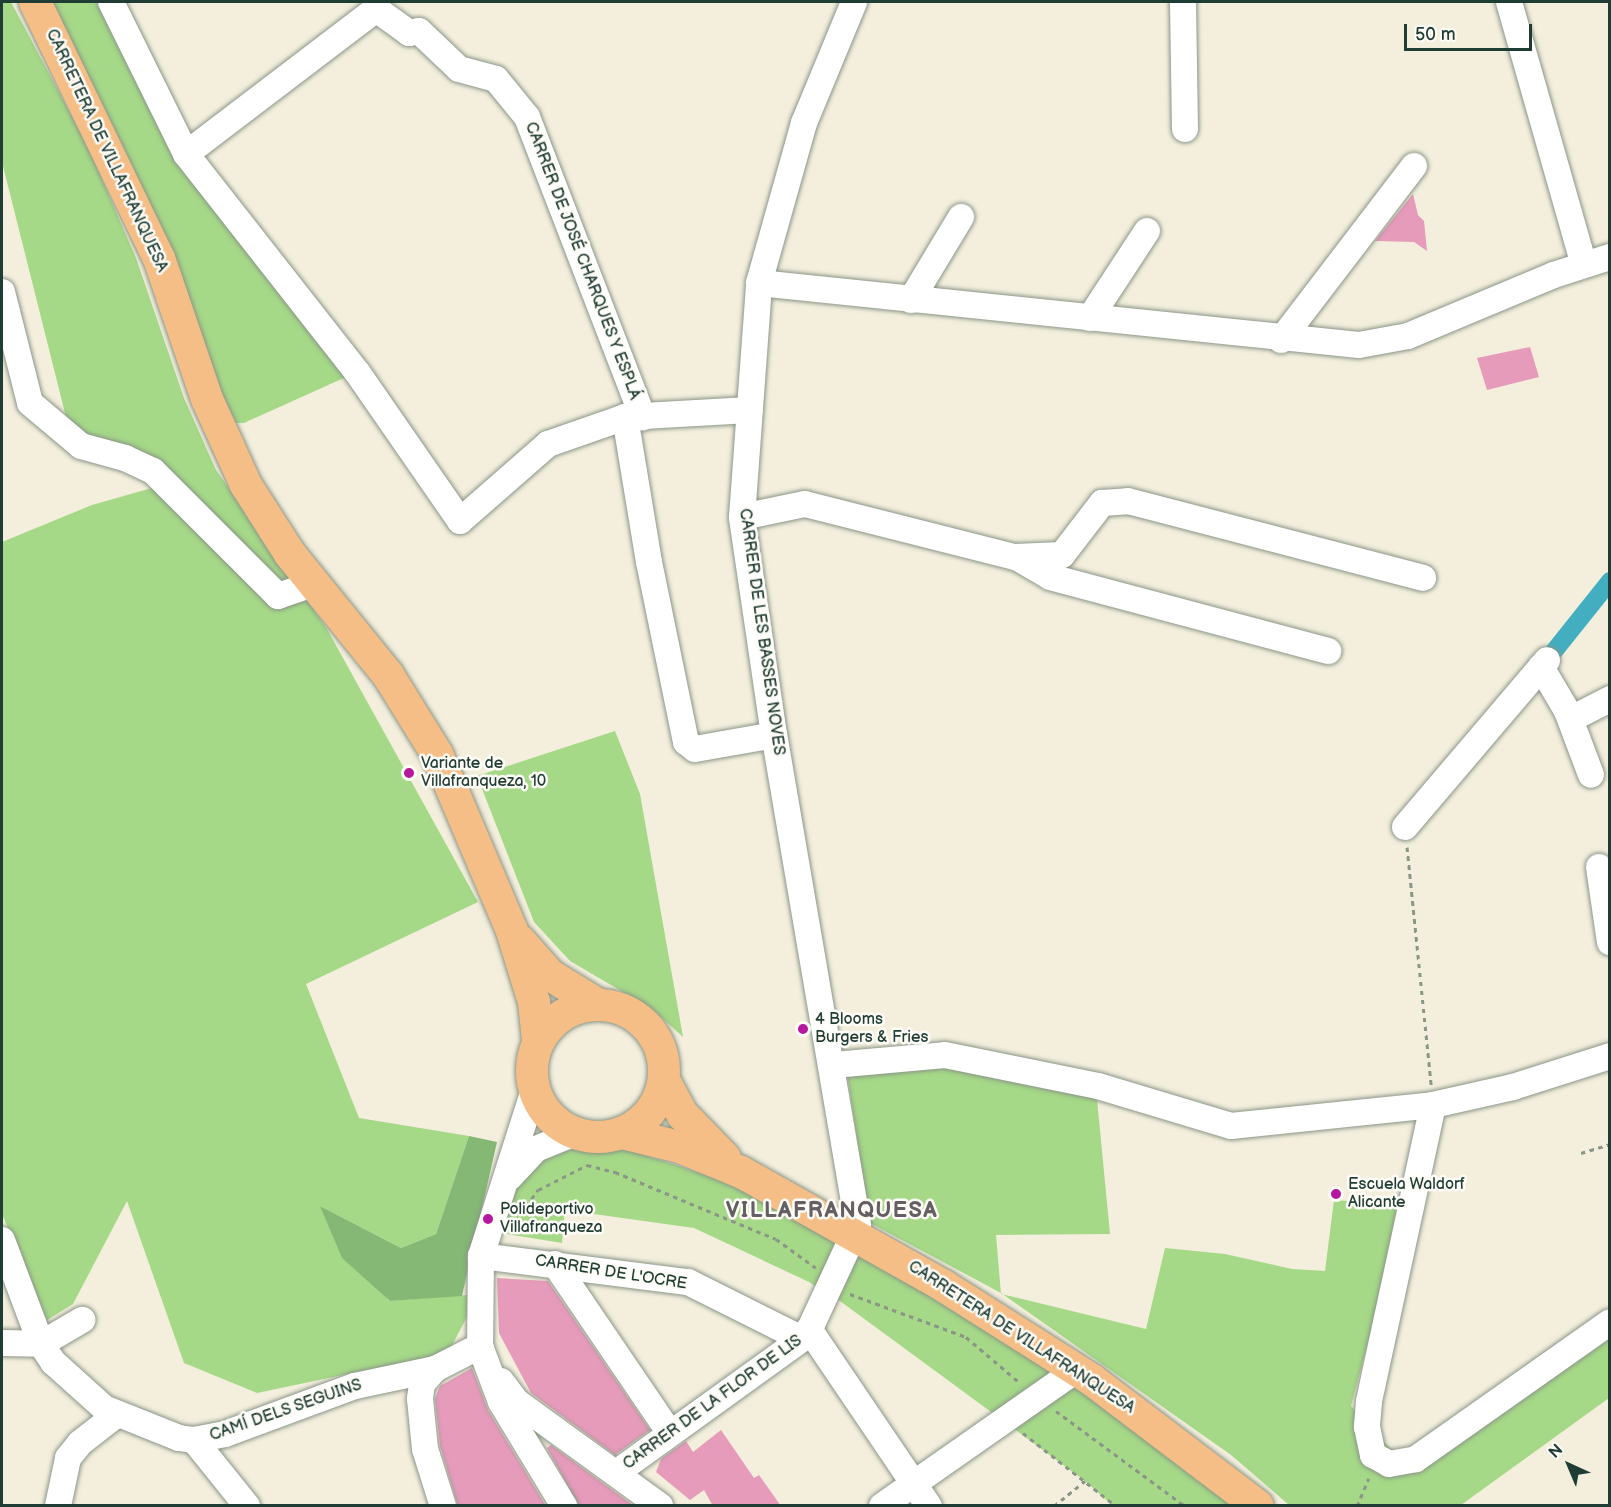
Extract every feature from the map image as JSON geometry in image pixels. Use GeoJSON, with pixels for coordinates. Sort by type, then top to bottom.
{"type":"FeatureCollection","features":[{"type":"Feature","properties":{"kind":"main road","name":"CARRETERA DE VILLAFRANQUESA"},"geometry":{"type":"LineString","coordinates":[[35,2],[159,258],[207,399],[232,457],[273,530],[313,584],[371,652],[424,730],[512,931],[534,1002],[538,1041]]}},
{"type":"Feature","properties":{"kind":"main road","name":"CARRETERA DE VILLAFRANQUESA"},"geometry":{"type":"LineString","coordinates":[[512,931],[550,975],[597,1004]]}},
{"type":"Feature","properties":{"kind":"main road"},"geometry":{"type":"LineString","coordinates":[[597,1004],[625,1010],[648,1027],[662,1052],[664,1080],[654,1106],[622,1133],[598,1137],[575,1133],[549,1116],[534,1090],[531,1065],[538,1041],[562,1014],[597,1004]]}},
{"type":"Feature","properties":{"kind":"main road","name":"CARRETERA DE VILLAFRANQUESA"},"geometry":{"type":"LineString","coordinates":[[664,1080],[693,1128],[741,1172]]}},
{"type":"Feature","properties":{"kind":"main road","name":"CARRETERA DE VILLAFRANQUESA"},"geometry":{"type":"LineString","coordinates":[[622,1133],[679,1147],[741,1172],[856,1235],[982,1309],[1076,1370],[1258,1506]]}},
{"type":"Feature","properties":{"kind":"street"},"geometry":{"type":"LineString","coordinates":[[111,2],[186,154],[357,372],[459,521],[548,444],[634,417],[750,410]]}},
{"type":"Feature","properties":{"kind":"street","name":"CARRER DE LES BASSES NOVES"},"geometry":{"type":"LineString","coordinates":[[854,2],[804,123],[759,283],[742,517],[774,735],[859,1213],[856,1235]]}},
{"type":"Feature","properties":{"kind":"street"},"geometry":{"type":"LineString","coordinates":[[1183,2],[1185,129]]}},
{"type":"Feature","properties":{"kind":"street"},"geometry":{"type":"LineString","coordinates":[[1509,2],[1584,265]]}},
{"type":"Feature","properties":{"kind":"street","name":"CARRER DE JOSÉ CHARQUES Y ESPLÁ"},"geometry":{"type":"LineString","coordinates":[[186,154],[376,9],[409,33],[419,32],[459,69],[495,79],[527,117],[634,417],[649,562],[686,742],[695,749],[774,735]]}},
{"type":"Feature","properties":{"kind":"street"},"geometry":{"type":"LineString","coordinates":[[1281,340],[1414,166]]}},
{"type":"Feature","properties":{"kind":"street"},"geometry":{"type":"LineString","coordinates":[[911,300],[961,217]]}},
{"type":"Feature","properties":{"kind":"street"},"geometry":{"type":"LineString","coordinates":[[1090,318],[1147,231]]}},
{"type":"Feature","properties":{"kind":"street"},"geometry":{"type":"LineString","coordinates":[[759,283],[1281,340],[1359,345],[1408,336],[1584,265],[1610,257]]}},
{"type":"Feature","properties":{"kind":"street"},"geometry":{"type":"LineString","coordinates":[[2,292],[30,403],[81,446],[125,458],[153,471],[278,596],[313,584]]}},
{"type":"Feature","properties":{"kind":"street"},"geometry":{"type":"LineString","coordinates":[[1016,557],[1062,555],[1102,503],[1128,501],[1423,578]]}},
{"type":"Feature","properties":{"kind":"street"},"geometry":{"type":"LineString","coordinates":[[742,517],[806,504],[1016,557],[1050,577],[1328,651]]}},
{"type":"Feature","properties":{"kind":"street"},"geometry":{"type":"LineString","coordinates":[[1405,827],[1544,663],[1570,719],[1591,775]]}},
{"type":"Feature","properties":{"kind":"street"},"geometry":{"type":"LineString","coordinates":[[1570,719],[1610,699]]}},
{"type":"Feature","properties":{"kind":"street"},"geometry":{"type":"LineString","coordinates":[[1599,867],[1610,942]]}},
{"type":"Feature","properties":{"kind":"street"},"geometry":{"type":"LineString","coordinates":[[834,1065],[945,1054],[1098,1086],[1231,1126],[1433,1105],[1504,1101],[1610,1056]]}},
{"type":"Feature","properties":{"kind":"street"},"geometry":{"type":"LineString","coordinates":[[534,1090],[481,1256],[484,1355],[501,1402],[564,1506]]}},
{"type":"Feature","properties":{"kind":"street"},"geometry":{"type":"LineString","coordinates":[[1433,1105],[1369,1402],[1367,1427],[1373,1455],[1389,1464],[1416,1459],[1610,1322]]}},
{"type":"Feature","properties":{"kind":"street"},"geometry":{"type":"LineString","coordinates":[[503,1186],[536,1149],[575,1133]]}},
{"type":"Feature","properties":{"kind":"street","name":"CARRER DE LA FLOR DE LIS"},"geometry":{"type":"LineString","coordinates":[[616,1473],[806,1334],[831,1280],[856,1235]]}},
{"type":"Feature","properties":{"kind":"street","name":"CAMÍ DELS SEGUINS"},"geometry":{"type":"LineString","coordinates":[[2,1240],[40,1344],[85,1395],[116,1415],[163,1433],[194,1440],[225,1434],[325,1396],[484,1355]]}},
{"type":"Feature","properties":{"kind":"street","name":"CARRER DE L'OCRE"},"geometry":{"type":"LineString","coordinates":[[481,1256],[688,1282],[806,1334],[929,1506]]}},
{"type":"Feature","properties":{"kind":"street"},"geometry":{"type":"LineString","coordinates":[[555,1264],[670,1433]]}},
{"type":"Feature","properties":{"kind":"street"},"geometry":{"type":"LineString","coordinates":[[2,1343],[40,1344],[82,1320]]}},
{"type":"Feature","properties":{"kind":"street"},"geometry":{"type":"LineString","coordinates":[[484,1355],[517,1402],[660,1506]]}},
{"type":"Feature","properties":{"kind":"street"},"geometry":{"type":"LineString","coordinates":[[435,1369],[422,1384],[420,1399],[425,1449],[443,1506]]}},
{"type":"Feature","properties":{"kind":"street"},"geometry":{"type":"LineString","coordinates":[[882,1506],[1039,1399],[1076,1370]]}},
{"type":"Feature","properties":{"kind":"street"},"geometry":{"type":"LineString","coordinates":[[388,1379],[420,1399]]}},
{"type":"Feature","properties":{"kind":"street"},"geometry":{"type":"LineString","coordinates":[[58,1506],[68,1458],[80,1443],[116,1415]]}},
{"type":"Feature","properties":{"kind":"street"},"geometry":{"type":"LineString","coordinates":[[527,1444],[549,1424]]}},
{"type":"Feature","properties":{"kind":"street"},"geometry":{"type":"LineString","coordinates":[[217,1466],[225,1434]]}},
{"type":"Feature","properties":{"kind":"street"},"geometry":{"type":"LineString","coordinates":[[194,1440],[247,1506]]}},
{"type":"Feature","properties":{"kind":"path"},"geometry":{"type":"LineString","coordinates":[[1405,827],[1433,1105]]}},
{"type":"Feature","properties":{"kind":"path"},"geometry":{"type":"LineString","coordinates":[[1581,1153],[1610,1144]]}},
{"type":"Feature","properties":{"kind":"path"},"geometry":{"type":"LineString","coordinates":[[514,1223],[540,1188],[576,1168],[602,1167],[776,1239],[850,1294],[966,1337],[1039,1399],[1185,1506]]}},
{"type":"Feature","properties":{"kind":"path"},"geometry":{"type":"LineString","coordinates":[[1013,1426],[1116,1506]]}},
{"type":"Feature","properties":{"kind":"path"},"geometry":{"type":"LineString","coordinates":[[1357,1506],[1367,1485],[1373,1455]]}},
{"type":"Feature","properties":{"kind":"path"},"geometry":{"type":"LineString","coordinates":[[1054,1506],[1085,1481]]}},
{"type":"Feature","properties":{"kind":"green space"},"geometry":{"type":"Polygon","coordinates":[[[2,2],[11,2],[88,147],[136,258],[184,398],[216,470],[327,629],[478,902],[306,984],[359,1118],[469,1136],[436,1234],[401,1248],[320,1206],[389,1301],[479,1294],[448,1353],[257,1393],[184,1363],[127,1201],[73,1304],[47,1320],[2,1214],[2,542],[92,505],[173,482],[70,433],[2,162],[2,2]]]}},
{"type":"Feature","properties":{"kind":"green space"},"geometry":{"type":"Polygon","coordinates":[[[44,2],[106,2],[180,162],[357,372],[244,423],[233,423],[44,2]]]}},
{"type":"Feature","properties":{"kind":"green space"},"geometry":{"type":"Polygon","coordinates":[[[615,731],[640,794],[683,1037],[652,1009],[570,961],[534,922],[477,776],[615,731]]]}},
{"type":"Feature","properties":{"kind":"green space"},"geometry":{"type":"Polygon","coordinates":[[[942,1059],[1021,1084],[1097,1099],[1110,1234],[996,1235],[1001,1293],[870,1223],[846,1067],[942,1059]]]}},
{"type":"Feature","properties":{"kind":"green space"},"geometry":{"type":"Polygon","coordinates":[[[469,1136],[497,1142],[462,1296],[390,1301],[342,1258],[320,1206],[401,1248],[436,1234],[469,1136]]]}},
{"type":"Feature","properties":{"kind":"green space"},"geometry":{"type":"Polygon","coordinates":[[[577,1148],[623,1149],[667,1162],[714,1178],[809,1222],[1097,1400],[1232,1505],[1112,1505],[1085,1481],[840,1301],[809,1282],[694,1228],[565,1210],[562,1243],[495,1232],[512,1185],[543,1158],[577,1148]]]}},
{"type":"Feature","properties":{"kind":"green space"},"geometry":{"type":"Polygon","coordinates":[[[1334,1200],[1405,1205],[1351,1406],[1402,1461],[1609,1324],[1609,1398],[1461,1505],[1289,1505],[1231,1455],[1003,1295],[1146,1329],[1165,1248],[1225,1254],[1292,1269],[1325,1271],[1334,1200]]]}},
{"type":"Feature","properties":{"kind":"building"},"geometry":{"type":"Polygon","coordinates":[[[1413,194],[1418,215],[1424,221],[1427,251],[1414,242],[1375,241],[1413,194]]]}},
{"type":"Feature","properties":{"kind":"building"},"geometry":{"type":"Polygon","coordinates":[[[1530,347],[1539,377],[1487,390],[1477,358],[1530,347]]]}},
{"type":"Feature","properties":{"kind":"building"},"geometry":{"type":"Polygon","coordinates":[[[497,1278],[548,1281],[650,1430],[615,1455],[531,1393],[499,1333],[497,1278]]]}},
{"type":"Feature","properties":{"kind":"building"},"geometry":{"type":"Polygon","coordinates":[[[472,1368],[488,1410],[546,1506],[458,1506],[440,1446],[435,1399],[440,1386],[472,1368]]]}},
{"type":"Feature","properties":{"kind":"building"},"geometry":{"type":"Polygon","coordinates":[[[721,1430],[754,1478],[759,1475],[781,1506],[713,1506],[704,1490],[690,1500],[656,1472],[661,1459],[686,1441],[693,1452],[721,1430]]]}},
{"type":"Feature","properties":{"kind":"building"},"geometry":{"type":"Polygon","coordinates":[[[551,1445],[634,1506],[579,1506],[547,1448],[551,1445]]]}},
{"type":"Feature","properties":{"kind":"waterway"},"geometry":{"type":"LineString","coordinates":[[1547,660],[1610,581]]}},
{"type":"Feature","properties":{"kind":"place","name":"Variante de Villafranqueza, 10"},"geometry":{"type":"Point","coordinates":[409,773]}},
{"type":"Feature","properties":{"kind":"place","name":"4 Blooms Burgers & Fries"},"geometry":{"type":"Point","coordinates":[803,1029]}},
{"type":"Feature","properties":{"kind":"place","name":"Escuela Waldorf Alicante"},"geometry":{"type":"Point","coordinates":[1336,1194]}},
{"type":"Feature","properties":{"kind":"place","name":"Polideportivo Villafranqueza"},"geometry":{"type":"Point","coordinates":[488,1219]}},
{"type":"Feature","properties":{"kind":"district","name":"VILLAFRANQUESA"},"geometry":{"type":"Point","coordinates":[832,1211]}}]}
